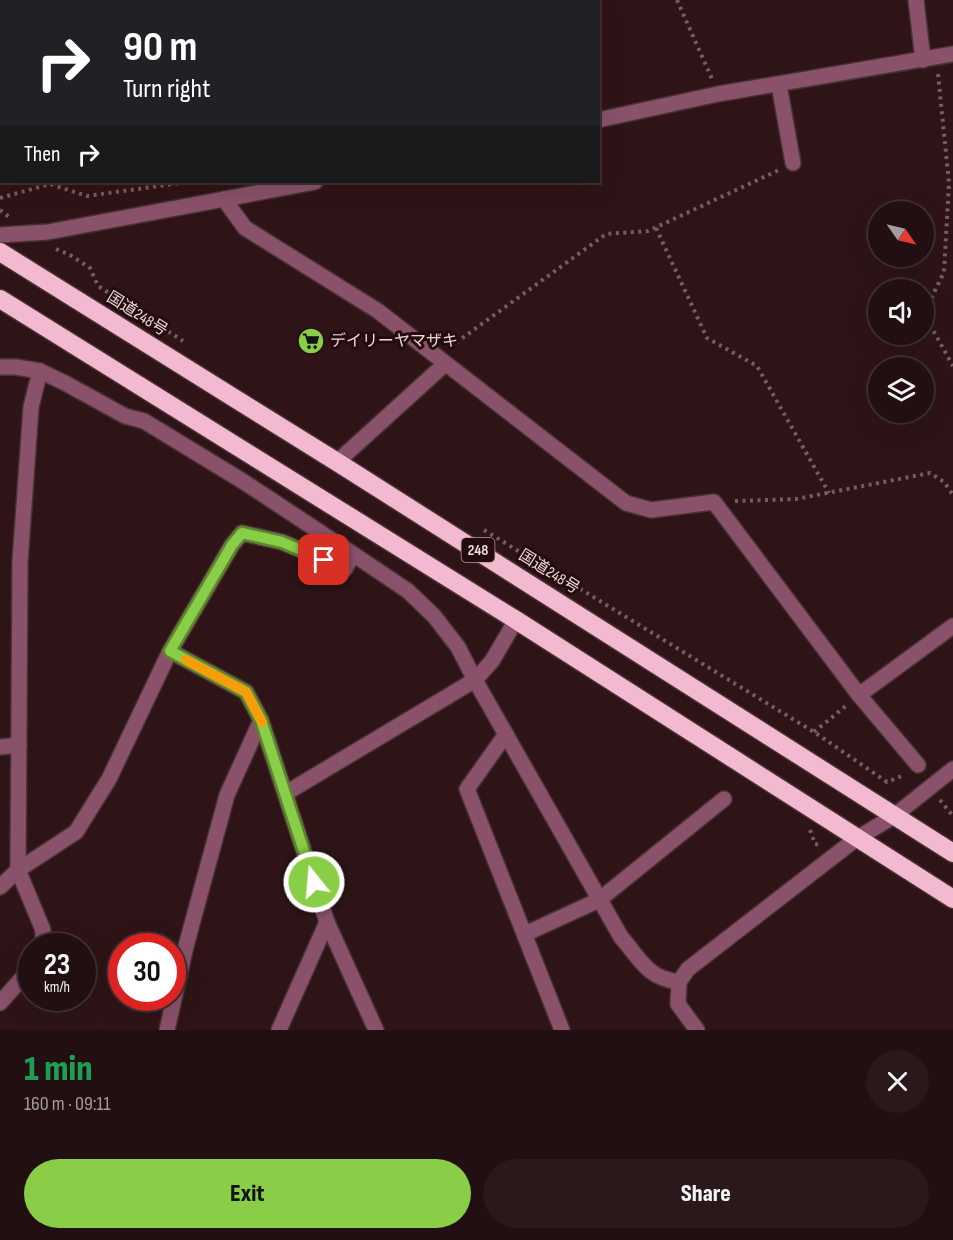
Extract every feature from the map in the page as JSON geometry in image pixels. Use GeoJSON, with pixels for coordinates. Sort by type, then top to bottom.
{"type":"FeatureCollection","features":[{"type":"Feature","properties":{"kind":"highway","name":"国道248号"},"geometry":{"type":"LineString","coordinates":[[0,252],[337,462],[953,853]]}},
{"type":"Feature","properties":{"kind":"highway","name":"248"},"geometry":{"type":"LineString","coordinates":[[0,299],[516,621],[953,899]]}},
{"type":"Feature","properties":{"kind":"street"},"geometry":{"type":"LineString","coordinates":[[916,0],[929,59]]}},
{"type":"Feature","properties":{"kind":"street"},"geometry":{"type":"LineString","coordinates":[[600,120],[718,94],[953,54]]}},
{"type":"Feature","properties":{"kind":"street"},"geometry":{"type":"LineString","coordinates":[[779,85],[793,163]]}},
{"type":"Feature","properties":{"kind":"street"},"geometry":{"type":"LineString","coordinates":[[0,235],[48,232],[224,199],[249,188],[304,183]]}},
{"type":"Feature","properties":{"kind":"street"},"geometry":{"type":"LineString","coordinates":[[224,199],[245,228],[378,311],[626,503],[651,510],[714,502],[859,695],[918,765]]}},
{"type":"Feature","properties":{"kind":"street"},"geometry":{"type":"LineString","coordinates":[[337,462],[441,360]]}},
{"type":"Feature","properties":{"kind":"street"},"geometry":{"type":"LineString","coordinates":[[0,367],[40,371],[125,416],[144,421],[244,482],[408,591],[434,616],[458,647],[621,937],[650,973],[664,980],[679,982]]}},
{"type":"Feature","properties":{"kind":"street"},"geometry":{"type":"LineString","coordinates":[[40,371],[32,407],[20,562],[18,870],[43,933]]}},
{"type":"Feature","properties":{"kind":"street"},"geometry":{"type":"LineString","coordinates":[[0,887],[18,870],[76,832],[109,779],[170,651],[232,545],[242,533],[282,542],[345,569],[353,554]]}},
{"type":"Feature","properties":{"kind":"street"},"geometry":{"type":"LineString","coordinates":[[286,793],[475,680],[492,661],[516,621]]}},
{"type":"Feature","properties":{"kind":"street"},"geometry":{"type":"LineString","coordinates":[[859,695],[953,626]]}},
{"type":"Feature","properties":{"kind":"street"},"geometry":{"type":"LineString","coordinates":[[170,651],[246,692],[261,720],[327,922],[376,1030]]}},
{"type":"Feature","properties":{"kind":"street"},"geometry":{"type":"LineString","coordinates":[[167,1030],[186,946],[227,795],[261,720]]}},
{"type":"Feature","properties":{"kind":"street"},"geometry":{"type":"LineString","coordinates":[[506,734],[467,789],[562,1030]]}},
{"type":"Feature","properties":{"kind":"street"},"geometry":{"type":"LineString","coordinates":[[0,747],[19,745]]}},
{"type":"Feature","properties":{"kind":"street"},"geometry":{"type":"LineString","coordinates":[[697,1030],[678,1004],[679,982],[688,969],[856,839],[894,816],[953,769]]}},
{"type":"Feature","properties":{"kind":"street"},"geometry":{"type":"LineString","coordinates":[[525,934],[599,900],[724,799]]}},
{"type":"Feature","properties":{"kind":"street"},"geometry":{"type":"LineString","coordinates":[[279,1030],[327,922]]}},
{"type":"Feature","properties":{"kind":"street"},"geometry":{"type":"LineString","coordinates":[[0,1003],[18,983]]}},
{"type":"Feature","properties":{"kind":"path"},"geometry":{"type":"LineString","coordinates":[[677,0],[718,94]]}},
{"type":"Feature","properties":{"kind":"path"},"geometry":{"type":"LineString","coordinates":[[929,59],[949,183],[944,272],[929,303],[929,323],[953,366]]}},
{"type":"Feature","properties":{"kind":"path"},"geometry":{"type":"LineString","coordinates":[[441,360],[606,234],[648,231],[656,228],[793,163]]}},
{"type":"Feature","properties":{"kind":"path"},"geometry":{"type":"LineString","coordinates":[[0,198],[50,183],[87,196],[181,183]]}},
{"type":"Feature","properties":{"kind":"path"},"geometry":{"type":"LineString","coordinates":[[656,228],[707,338],[757,366],[829,493]]}},
{"type":"Feature","properties":{"kind":"path"},"geometry":{"type":"LineString","coordinates":[[49,247],[70,255],[90,268],[98,286],[186,342]]}},
{"type":"Feature","properties":{"kind":"path"},"geometry":{"type":"LineString","coordinates":[[944,272],[953,272]]}},
{"type":"Feature","properties":{"kind":"path"},"geometry":{"type":"LineString","coordinates":[[714,502],[796,499],[930,473],[944,482],[953,495]]}},
{"type":"Feature","properties":{"kind":"path"},"geometry":{"type":"LineString","coordinates":[[482,529],[814,732],[854,760]]}},
{"type":"Feature","properties":{"kind":"path"},"geometry":{"type":"LineString","coordinates":[[814,732],[859,695]]}},
{"type":"Feature","properties":{"kind":"slow traffic"},"geometry":{"type":"LineString","coordinates":[[186,660],[246,692],[262,722]]}},
{"type":"Feature","properties":{"kind":"place","name":"デイリーヤマザキ"},"geometry":{"type":"Point","coordinates":[311,341]}},
{"type":"Feature","properties":{"kind":"route"},"geometry":{"type":"LineString","coordinates":[[314,882],[261,720],[246,692],[170,651],[232,545],[242,533],[282,542],[324,560]]}}]}
